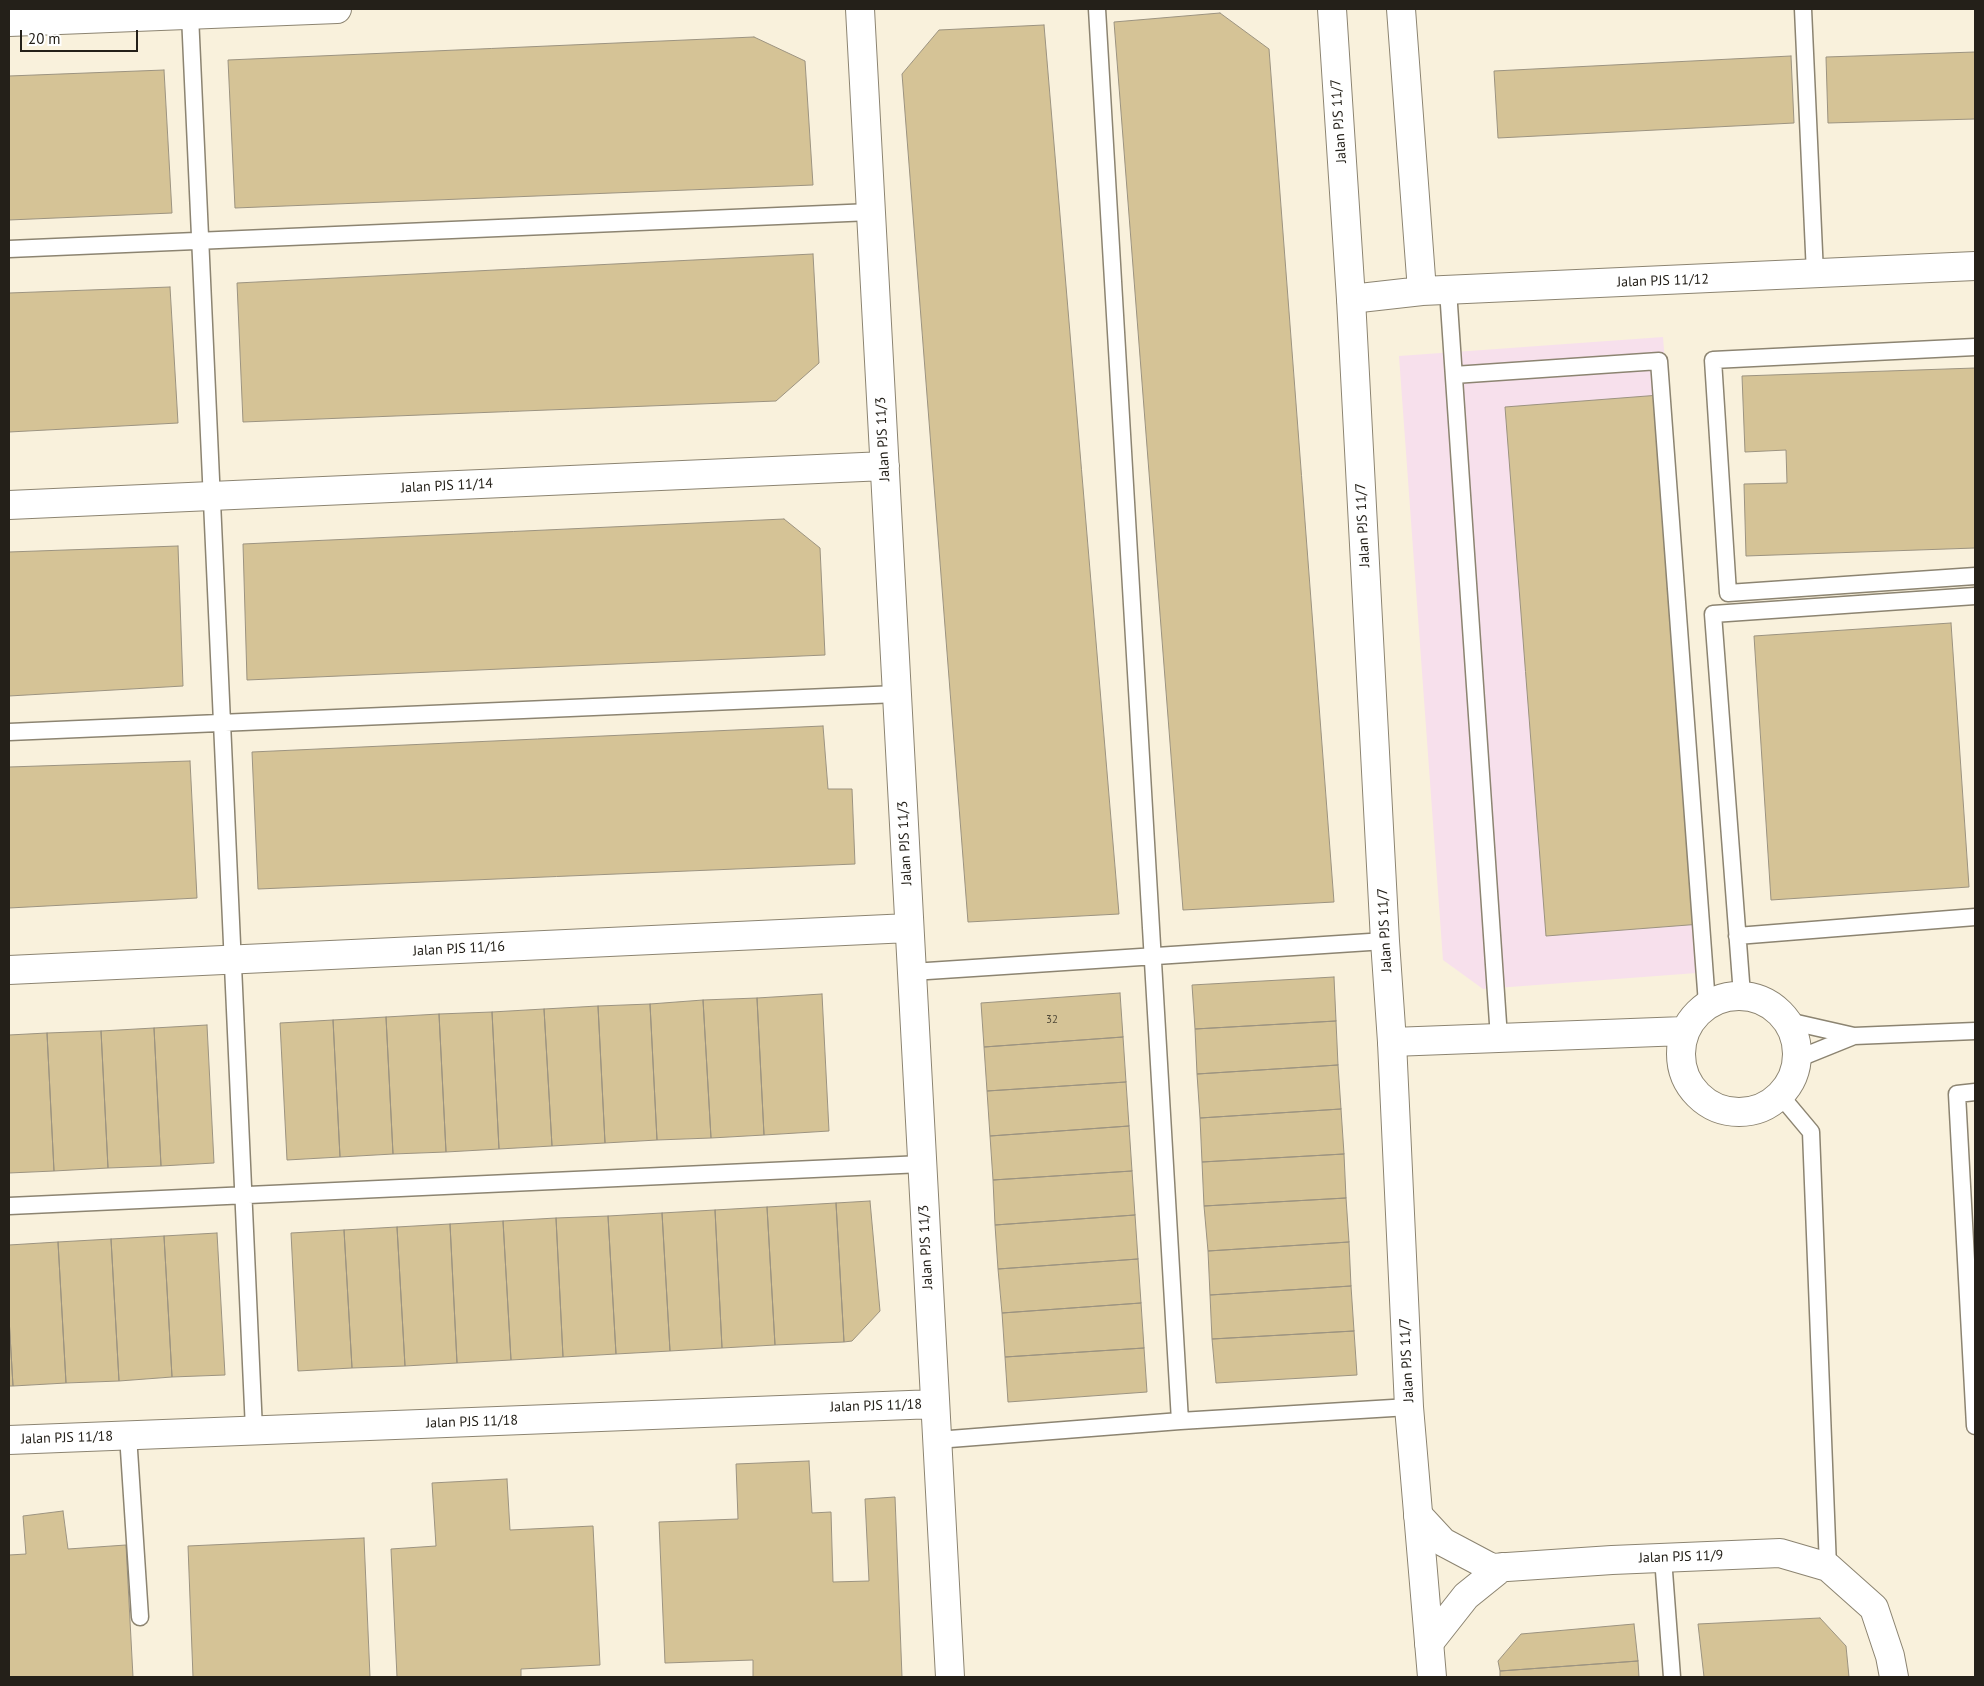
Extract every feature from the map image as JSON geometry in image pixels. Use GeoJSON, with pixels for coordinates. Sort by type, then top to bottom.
{"type":"FeatureCollection","features":[{"type":"Feature","properties":{"kind":"street"},"geometry":{"type":"LineString","coordinates":[[9,22],[336,9]]}},
{"type":"Feature","properties":{"kind":"street","name":"Jalan PJS 11/3"},"geometry":{"type":"LineString","coordinates":[[860,9],[950,1677]]}},
{"type":"Feature","properties":{"kind":"street","name":"Jalan PJS 11/7"},"geometry":{"type":"LineString","coordinates":[[1332,9],[1351,299],[1392,1042],[1409,1407],[1432,1677]]}},
{"type":"Feature","properties":{"kind":"street"},"geometry":{"type":"LineString","coordinates":[[1401,9],[1435,290]]}},
{"type":"Feature","properties":{"kind":"street","name":"Jalan PJS 11/12"},"geometry":{"type":"LineString","coordinates":[[1351,299],[1435,290],[1975,266]]}},
{"type":"Feature","properties":{"kind":"street","name":"Jalan PJS 11/14"},"geometry":{"type":"LineString","coordinates":[[9,505],[885,466]]}},
{"type":"Feature","properties":{"kind":"street","name":"Jalan PJS 11/16"},"geometry":{"type":"LineString","coordinates":[[9,970],[909,928]]}},
{"type":"Feature","properties":{"kind":"street"},"geometry":{"type":"LineString","coordinates":[[1742,996],[1760,999],[1776,1008],[1788,1021],[1796,1040],[1798,1059],[1792,1079],[1780,1096],[1764,1107],[1744,1112],[1725,1111],[1706,1103],[1691,1089],[1682,1071],[1680,1051],[1684,1031],[1694,1016],[1707,1004],[1724,997],[1742,996]]}},
{"type":"Feature","properties":{"kind":"street"},"geometry":{"type":"LineString","coordinates":[[1392,1042],[1684,1031]]}},
{"type":"Feature","properties":{"kind":"street","name":"Jalan PJS 11/18"},"geometry":{"type":"LineString","coordinates":[[9,1440],[935,1404]]}},
{"type":"Feature","properties":{"kind":"street","name":"Jalan PJS 11/9"},"geometry":{"type":"LineString","coordinates":[[1418,1515],[1443,1542],[1492,1568],[1780,1553],[1828,1567],[1874,1608],[1890,1656],[1894,1677]]}},
{"type":"Feature","properties":{"kind":"street"},"geometry":{"type":"LineString","coordinates":[[1429,1643],[1466,1596],[1502,1568]]}},
{"type":"Feature","properties":{"kind":"lane"},"geometry":{"type":"LineString","coordinates":[[1097,9],[1180,1421]]}},
{"type":"Feature","properties":{"kind":"lane"},"geometry":{"type":"LineString","coordinates":[[1802,9],[1815,274]]}},
{"type":"Feature","properties":{"kind":"lane"},"geometry":{"type":"LineString","coordinates":[[190,15],[254,1430]]}},
{"type":"Feature","properties":{"kind":"lane"},"geometry":{"type":"LineString","coordinates":[[9,250],[871,212]]}},
{"type":"Feature","properties":{"kind":"lane"},"geometry":{"type":"LineString","coordinates":[[1435,290],[1454,375],[1499,1038]]}},
{"type":"Feature","properties":{"kind":"lane"},"geometry":{"type":"LineString","coordinates":[[1975,347],[1713,360],[1728,593],[1975,576]]}},
{"type":"Feature","properties":{"kind":"lane"},"geometry":{"type":"LineString","coordinates":[[1454,375],[1659,361],[1707,1004]]}},
{"type":"Feature","properties":{"kind":"lane"},"geometry":{"type":"LineString","coordinates":[[1742,996],[1713,614],[1975,596]]}},
{"type":"Feature","properties":{"kind":"lane"},"geometry":{"type":"LineString","coordinates":[[9,732],[897,694]]}},
{"type":"Feature","properties":{"kind":"lane"},"geometry":{"type":"LineString","coordinates":[[1737,936],[1975,917]]}},
{"type":"Feature","properties":{"kind":"lane"},"geometry":{"type":"LineString","coordinates":[[912,972],[1385,941]]}},
{"type":"Feature","properties":{"kind":"lane"},"geometry":{"type":"LineString","coordinates":[[1788,1021],[1854,1036],[1975,1031]]}},
{"type":"Feature","properties":{"kind":"lane"},"geometry":{"type":"LineString","coordinates":[[1798,1059],[1854,1036]]}},
{"type":"Feature","properties":{"kind":"lane"},"geometry":{"type":"LineString","coordinates":[[1975,1092],[1957,1094],[1975,1426]]}},
{"type":"Feature","properties":{"kind":"lane"},"geometry":{"type":"LineString","coordinates":[[1780,1096],[1811,1132],[1828,1567]]}},
{"type":"Feature","properties":{"kind":"lane"},"geometry":{"type":"LineString","coordinates":[[9,1206],[922,1164]]}},
{"type":"Feature","properties":{"kind":"lane"},"geometry":{"type":"LineString","coordinates":[[937,1440],[1180,1421],[1409,1407]]}},
{"type":"Feature","properties":{"kind":"lane"},"geometry":{"type":"LineString","coordinates":[[128,1435],[140,1617]]}},
{"type":"Feature","properties":{"kind":"lane"},"geometry":{"type":"LineString","coordinates":[[1663,1558],[1672,1677]]}},
{"type":"Feature","properties":{"kind":"shaded area"},"geometry":{"type":"Polygon","coordinates":[[[1663,337],[1710,972],[1483,989],[1443,960],[1399,356],[1663,337]]]}},
{"type":"Feature","properties":{"kind":"building"},"geometry":{"type":"Polygon","coordinates":[[[1220,13],[1269,49],[1334,902],[1183,910],[1114,22],[1220,13]]]}},
{"type":"Feature","properties":{"kind":"building"},"geometry":{"type":"Polygon","coordinates":[[[1044,25],[1119,914],[968,922],[902,74],[939,30],[1044,25]]]}},
{"type":"Feature","properties":{"kind":"building"},"geometry":{"type":"Polygon","coordinates":[[[754,37],[805,61],[813,185],[235,208],[228,60],[754,37]]]}},
{"type":"Feature","properties":{"kind":"building"},"geometry":{"type":"Polygon","coordinates":[[[1975,52],[1975,119],[1828,123],[1826,57],[1975,52]]]}},
{"type":"Feature","properties":{"kind":"building"},"geometry":{"type":"Polygon","coordinates":[[[1791,56],[1794,123],[1498,138],[1494,71],[1791,56]]]}},
{"type":"Feature","properties":{"kind":"building"},"geometry":{"type":"Polygon","coordinates":[[[164,70],[172,213],[9,220],[9,76],[164,70]]]}},
{"type":"Feature","properties":{"kind":"building"},"geometry":{"type":"Polygon","coordinates":[[[813,254],[819,363],[776,401],[243,422],[237,283],[813,254]]]}},
{"type":"Feature","properties":{"kind":"building"},"geometry":{"type":"Polygon","coordinates":[[[170,287],[178,423],[9,432],[9,293],[170,287]]]}},
{"type":"Feature","properties":{"kind":"building"},"geometry":{"type":"Polygon","coordinates":[[[1975,368],[1975,548],[1746,556],[1744,484],[1787,483],[1786,450],[1745,452],[1742,376],[1975,368]]]}},
{"type":"Feature","properties":{"kind":"building"},"geometry":{"type":"Polygon","coordinates":[[[1660,395],[1701,924],[1546,936],[1505,407],[1660,395]]]}},
{"type":"Feature","properties":{"kind":"building"},"geometry":{"type":"Polygon","coordinates":[[[784,519],[820,548],[825,655],[247,680],[243,544],[784,519]]]}},
{"type":"Feature","properties":{"kind":"building"},"geometry":{"type":"Polygon","coordinates":[[[178,546],[183,686],[9,696],[9,552],[178,546]]]}},
{"type":"Feature","properties":{"kind":"building"},"geometry":{"type":"Polygon","coordinates":[[[1951,623],[1969,887],[1771,900],[1754,636],[1951,623]]]}},
{"type":"Feature","properties":{"kind":"building"},"geometry":{"type":"Polygon","coordinates":[[[823,726],[828,789],[852,789],[855,864],[258,889],[252,752],[823,726]]]}},
{"type":"Feature","properties":{"kind":"building"},"geometry":{"type":"Polygon","coordinates":[[[190,761],[197,898],[9,908],[9,767],[190,761]]]}},
{"type":"Feature","properties":{"kind":"building"},"geometry":{"type":"Polygon","coordinates":[[[1334,977],[1336,1021],[1195,1029],[1192,985],[1334,977]]]}},
{"type":"Feature","properties":{"kind":"building"},"geometry":{"type":"Polygon","coordinates":[[[1120,993],[1123,1037],[984,1047],[981,1003],[1120,993]]]}},
{"type":"Feature","properties":{"kind":"building"},"geometry":{"type":"Polygon","coordinates":[[[822,994],[829,1131],[764,1135],[757,998],[822,994]]]}},
{"type":"Feature","properties":{"kind":"building"},"geometry":{"type":"Polygon","coordinates":[[[757,998],[764,1135],[711,1138],[703,1000],[757,998]]]}},
{"type":"Feature","properties":{"kind":"building"},"geometry":{"type":"Polygon","coordinates":[[[703,1000],[711,1138],[657,1140],[650,1004],[703,1000]]]}},
{"type":"Feature","properties":{"kind":"building"},"geometry":{"type":"Polygon","coordinates":[[[650,1004],[657,1140],[605,1143],[598,1006],[650,1004]]]}},
{"type":"Feature","properties":{"kind":"building"},"geometry":{"type":"Polygon","coordinates":[[[598,1006],[605,1143],[552,1146],[544,1009],[598,1006]]]}},
{"type":"Feature","properties":{"kind":"building"},"geometry":{"type":"Polygon","coordinates":[[[544,1009],[552,1146],[499,1149],[492,1012],[544,1009]]]}},
{"type":"Feature","properties":{"kind":"building"},"geometry":{"type":"Polygon","coordinates":[[[492,1012],[499,1149],[446,1152],[439,1014],[492,1012]]]}},
{"type":"Feature","properties":{"kind":"building"},"geometry":{"type":"Polygon","coordinates":[[[439,1014],[446,1152],[393,1154],[386,1017],[439,1014]]]}},
{"type":"Feature","properties":{"kind":"building"},"geometry":{"type":"Polygon","coordinates":[[[386,1017],[393,1154],[340,1157],[333,1020],[386,1017]]]}},
{"type":"Feature","properties":{"kind":"building"},"geometry":{"type":"Polygon","coordinates":[[[333,1020],[340,1157],[287,1160],[280,1023],[333,1020]]]}},
{"type":"Feature","properties":{"kind":"building"},"geometry":{"type":"Polygon","coordinates":[[[1336,1021],[1338,1065],[1197,1074],[1195,1029],[1336,1021]]]}},
{"type":"Feature","properties":{"kind":"building"},"geometry":{"type":"Polygon","coordinates":[[[207,1025],[214,1163],[161,1166],[154,1028],[207,1025]]]}},
{"type":"Feature","properties":{"kind":"building"},"geometry":{"type":"Polygon","coordinates":[[[154,1028],[161,1166],[108,1168],[101,1031],[154,1028]]]}},
{"type":"Feature","properties":{"kind":"building"},"geometry":{"type":"Polygon","coordinates":[[[101,1031],[108,1168],[54,1171],[47,1033],[101,1031]]]}},
{"type":"Feature","properties":{"kind":"building"},"geometry":{"type":"Polygon","coordinates":[[[47,1033],[54,1171],[9,1173],[9,1035],[47,1033]]]}},
{"type":"Feature","properties":{"kind":"building"},"geometry":{"type":"Polygon","coordinates":[[[1123,1037],[1126,1082],[987,1091],[984,1047],[1123,1037]]]}},
{"type":"Feature","properties":{"kind":"building"},"geometry":{"type":"Polygon","coordinates":[[[1338,1065],[1341,1109],[1200,1118],[1197,1074],[1338,1065]]]}},
{"type":"Feature","properties":{"kind":"building"},"geometry":{"type":"Polygon","coordinates":[[[1126,1082],[1129,1126],[990,1136],[987,1091],[1126,1082]]]}},
{"type":"Feature","properties":{"kind":"building"},"geometry":{"type":"Polygon","coordinates":[[[1341,1109],[1344,1154],[1202,1162],[1200,1118],[1341,1109]]]}},
{"type":"Feature","properties":{"kind":"building"},"geometry":{"type":"Polygon","coordinates":[[[1129,1126],[1132,1171],[993,1180],[990,1136],[1129,1126]]]}},
{"type":"Feature","properties":{"kind":"building"},"geometry":{"type":"Polygon","coordinates":[[[1344,1154],[1346,1198],[1204,1206],[1202,1162],[1344,1154]]]}},
{"type":"Feature","properties":{"kind":"building"},"geometry":{"type":"Polygon","coordinates":[[[1132,1171],[1135,1215],[995,1225],[993,1180],[1132,1171]]]}},
{"type":"Feature","properties":{"kind":"building"},"geometry":{"type":"Polygon","coordinates":[[[1346,1198],[1349,1242],[1208,1251],[1204,1206],[1346,1198]]]}},
{"type":"Feature","properties":{"kind":"building"},"geometry":{"type":"Polygon","coordinates":[[[870,1201],[880,1311],[852,1341],[844,1342],[836,1203],[870,1201]]]}},
{"type":"Feature","properties":{"kind":"building"},"geometry":{"type":"Polygon","coordinates":[[[836,1203],[844,1342],[775,1345],[767,1207],[836,1203]]]}},
{"type":"Feature","properties":{"kind":"building"},"geometry":{"type":"Polygon","coordinates":[[[767,1207],[775,1345],[722,1348],[715,1210],[767,1207]]]}},
{"type":"Feature","properties":{"kind":"building"},"geometry":{"type":"Polygon","coordinates":[[[715,1210],[722,1348],[670,1351],[662,1213],[715,1210]]]}},
{"type":"Feature","properties":{"kind":"building"},"geometry":{"type":"Polygon","coordinates":[[[662,1213],[670,1351],[616,1354],[608,1216],[662,1213]]]}},
{"type":"Feature","properties":{"kind":"building"},"geometry":{"type":"Polygon","coordinates":[[[1135,1215],[1138,1259],[998,1269],[995,1225],[1135,1215]]]}},
{"type":"Feature","properties":{"kind":"building"},"geometry":{"type":"Polygon","coordinates":[[[608,1216],[616,1354],[563,1357],[556,1218],[608,1216]]]}},
{"type":"Feature","properties":{"kind":"building"},"geometry":{"type":"Polygon","coordinates":[[[556,1218],[563,1357],[511,1360],[503,1221],[556,1218]]]}},
{"type":"Feature","properties":{"kind":"building"},"geometry":{"type":"Polygon","coordinates":[[[503,1221],[511,1360],[457,1363],[450,1224],[503,1221]]]}},
{"type":"Feature","properties":{"kind":"building"},"geometry":{"type":"Polygon","coordinates":[[[450,1224],[457,1363],[405,1366],[397,1227],[450,1224]]]}},
{"type":"Feature","properties":{"kind":"building"},"geometry":{"type":"Polygon","coordinates":[[[397,1227],[405,1366],[352,1368],[344,1230],[397,1227]]]}},
{"type":"Feature","properties":{"kind":"building"},"geometry":{"type":"Polygon","coordinates":[[[344,1230],[352,1368],[298,1371],[291,1233],[344,1230]]]}},
{"type":"Feature","properties":{"kind":"building"},"geometry":{"type":"Polygon","coordinates":[[[217,1233],[225,1375],[172,1377],[164,1236],[217,1233]]]}},
{"type":"Feature","properties":{"kind":"building"},"geometry":{"type":"Polygon","coordinates":[[[164,1236],[172,1377],[119,1381],[111,1239],[164,1236]]]}},
{"type":"Feature","properties":{"kind":"building"},"geometry":{"type":"Polygon","coordinates":[[[111,1239],[119,1381],[66,1383],[58,1242],[111,1239]]]}},
{"type":"Feature","properties":{"kind":"building"},"geometry":{"type":"Polygon","coordinates":[[[58,1242],[66,1383],[13,1386],[9,1318],[9,1245],[58,1242]]]}},
{"type":"Feature","properties":{"kind":"building"},"geometry":{"type":"Polygon","coordinates":[[[1349,1242],[1351,1286],[1210,1295],[1208,1251],[1349,1242]]]}},
{"type":"Feature","properties":{"kind":"building"},"geometry":{"type":"Polygon","coordinates":[[[1138,1259],[1141,1303],[1002,1313],[998,1269],[1138,1259]]]}},
{"type":"Feature","properties":{"kind":"building"},"geometry":{"type":"Polygon","coordinates":[[[1351,1286],[1354,1331],[1212,1339],[1210,1295],[1351,1286]]]}},
{"type":"Feature","properties":{"kind":"building"},"geometry":{"type":"Polygon","coordinates":[[[1141,1303],[1144,1348],[1005,1357],[1002,1313],[1141,1303]]]}},
{"type":"Feature","properties":{"kind":"building"},"geometry":{"type":"Polygon","coordinates":[[[9,1318],[13,1386],[9,1386],[9,1318]]]}},
{"type":"Feature","properties":{"kind":"building"},"geometry":{"type":"Polygon","coordinates":[[[1354,1331],[1357,1375],[1216,1383],[1212,1339],[1354,1331]]]}},
{"type":"Feature","properties":{"kind":"building"},"geometry":{"type":"Polygon","coordinates":[[[1144,1348],[1147,1392],[1008,1402],[1005,1357],[1144,1348]]]}},
{"type":"Feature","properties":{"kind":"building"},"geometry":{"type":"Polygon","coordinates":[[[809,1461],[812,1513],[831,1512],[833,1582],[869,1581],[865,1499],[895,1497],[902,1677],[753,1677],[753,1660],[665,1663],[659,1522],[738,1519],[736,1464],[809,1461]]]}},
{"type":"Feature","properties":{"kind":"building"},"geometry":{"type":"Polygon","coordinates":[[[507,1479],[510,1530],[593,1526],[600,1665],[521,1669],[521,1677],[397,1677],[391,1549],[436,1546],[432,1483],[507,1479]]]}},
{"type":"Feature","properties":{"kind":"building"},"geometry":{"type":"Polygon","coordinates":[[[63,1511],[68,1549],[126,1545],[133,1677],[9,1677],[9,1555],[26,1554],[23,1516],[63,1511]]]}},
{"type":"Feature","properties":{"kind":"building"},"geometry":{"type":"Polygon","coordinates":[[[364,1538],[370,1677],[193,1677],[188,1546],[364,1538]]]}},
{"type":"Feature","properties":{"kind":"building"},"geometry":{"type":"Polygon","coordinates":[[[1820,1618],[1846,1646],[1849,1677],[1704,1677],[1698,1624],[1820,1618]]]}},
{"type":"Feature","properties":{"kind":"building"},"geometry":{"type":"Polygon","coordinates":[[[1634,1624],[1638,1661],[1500,1671],[1498,1661],[1521,1634],[1634,1624]]]}},
{"type":"Feature","properties":{"kind":"building"},"geometry":{"type":"Polygon","coordinates":[[[1638,1661],[1639,1677],[1500,1677],[1500,1671],[1638,1661]]]}}]}
